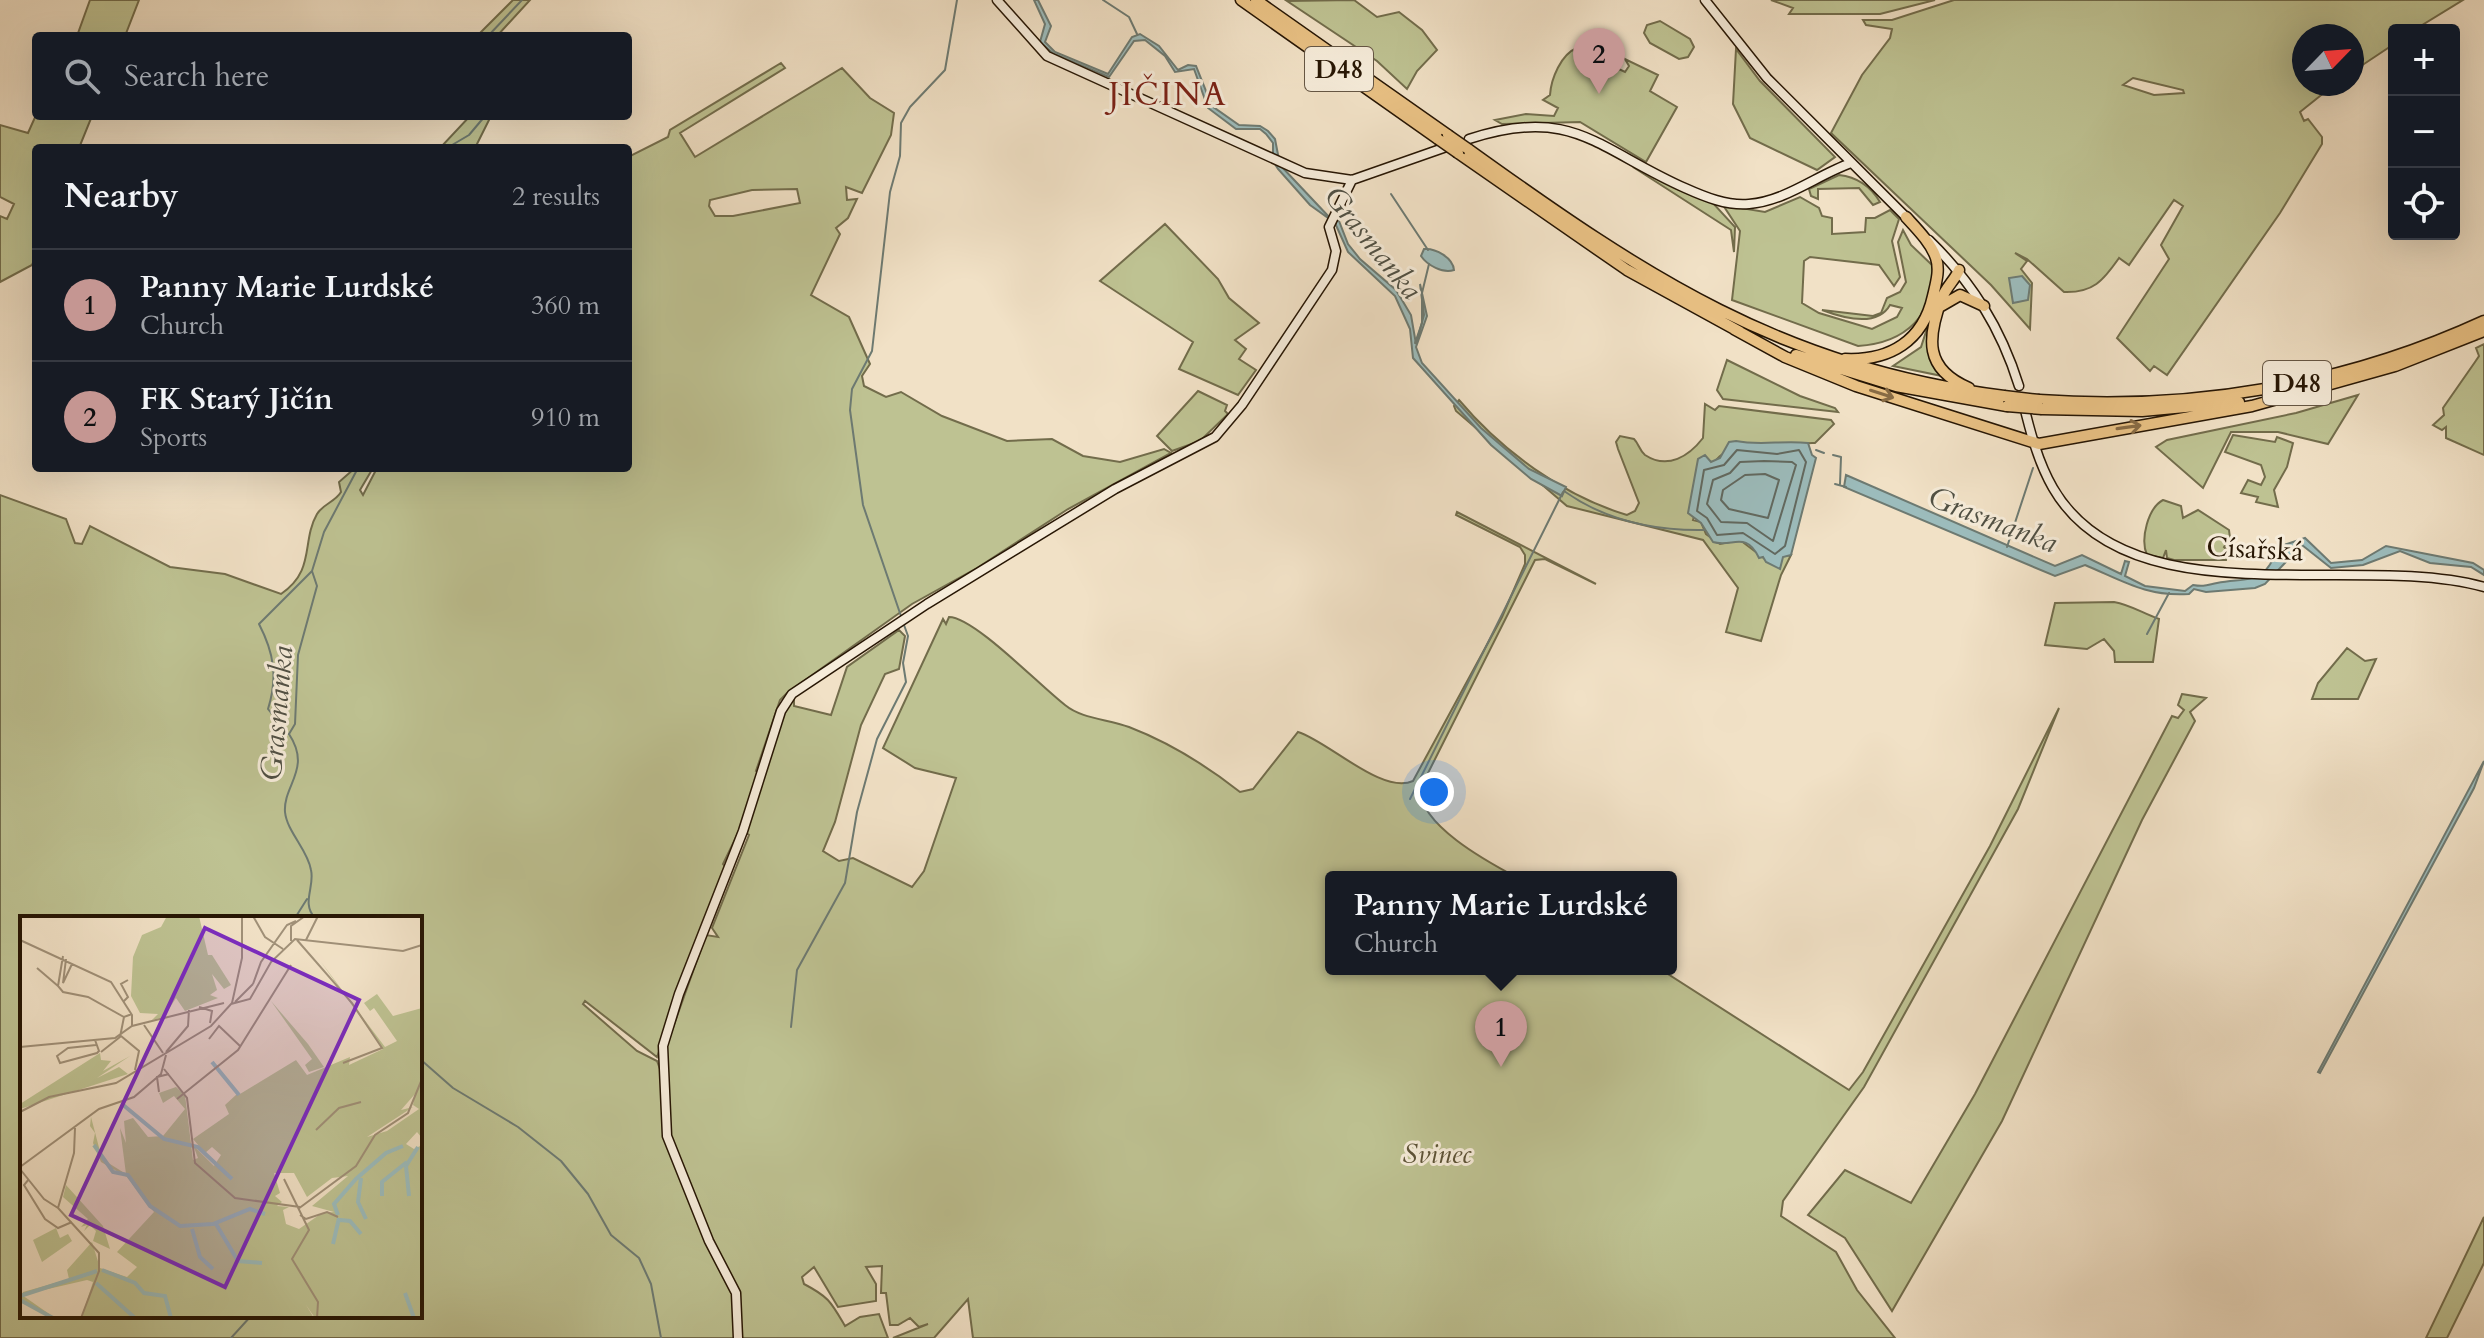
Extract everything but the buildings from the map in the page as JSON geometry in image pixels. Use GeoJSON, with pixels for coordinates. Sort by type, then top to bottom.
{"type":"FeatureCollection","features":[{"type":"Feature","properties":{"kind":"highway","name":"D48"},"geometry":{"type":"LineString","coordinates":[[1241,0],[1671,287],[1737,321],[1826,356],[1898,377],[1992,395],[2006,401]]}},
{"type":"Feature","properties":{"kind":"highway","name":"D48"},"geometry":{"type":"LineString","coordinates":[[1256,0],[1627,270],[1734,329],[1856,375],[1933,394],[2040,404],[2164,410],[2308,390],[2395,366],[2484,331]]}},
{"type":"Feature","properties":{"kind":"highway"},"geometry":{"type":"LineString","coordinates":[[1906,217],[1936,259],[1938,275],[1932,353],[1939,367],[1955,381],[1992,395]]}},
{"type":"Feature","properties":{"kind":"highway"},"geometry":{"type":"LineString","coordinates":[[1826,356],[1867,359],[1895,351],[1917,332],[1936,304],[1943,280],[1959,270]]}},
{"type":"Feature","properties":{"kind":"highway"},"geometry":{"type":"LineString","coordinates":[[1936,304],[1960,295],[1984,306]]}},
{"type":"Feature","properties":{"kind":"highway","name":"D48"},"geometry":{"type":"LineString","coordinates":[[2040,404],[2153,402],[2258,391],[2366,365],[2484,321]]}},
{"type":"Feature","properties":{"kind":"highway"},"geometry":{"type":"LineString","coordinates":[[1734,329],[1785,357],[1856,386],[2035,444],[2231,410],[2308,390]]}},
{"type":"Feature","properties":{"kind":"street"},"geometry":{"type":"LineString","coordinates":[[997,0],[1047,56],[1305,173],[1352,180],[1456,143],[1529,125],[1578,132],[1669,181],[1734,204],[1777,198],[1851,163]]}},
{"type":"Feature","properties":{"kind":"street"},"geometry":{"type":"LineString","coordinates":[[1705,0],[1767,78],[1959,270],[1984,306],[2006,349],[2019,386]]}},
{"type":"Feature","properties":{"kind":"street"},"geometry":{"type":"LineString","coordinates":[[738,1338],[736,1293],[709,1241],[667,1136],[663,1046],[743,831],[781,711],[792,694],[903,620],[1115,489],[1215,437],[1242,405],[1332,270],[1336,251],[1332,221],[1352,180]]}},
{"type":"Feature","properties":{"kind":"street","name":"Císařská"},"geometry":{"type":"LineString","coordinates":[[2023,401],[2051,486],[2083,525],[2129,554],[2161,564],[2275,573],[2418,576],[2484,587]]}},
{"type":"Feature","properties":{"kind":"green space"},"geometry":{"type":"Polygon","coordinates":[[[90,0],[139,0],[127,32],[78,32],[90,0]]]}},
{"type":"Feature","properties":{"kind":"green space"},"geometry":{"type":"Polygon","coordinates":[[[513,0],[530,0],[501,32],[481,32],[513,0]]]}},
{"type":"Feature","properties":{"kind":"green space"},"geometry":{"type":"Polygon","coordinates":[[[1354,0],[1377,17],[1399,12],[1422,30],[1437,50],[1417,71],[1407,89],[1377,61],[1287,1],[1354,0]]]}},
{"type":"Feature","properties":{"kind":"green space"},"geometry":{"type":"Polygon","coordinates":[[[1771,0],[1935,0],[1880,14],[1789,14],[1793,8],[1771,0]]]}},
{"type":"Feature","properties":{"kind":"green space"},"geometry":{"type":"Polygon","coordinates":[[[1954,0],[2463,0],[2424,24],[2388,24],[2388,48],[2364,64],[2364,24],[2292,24],[2292,96],[2320,96],[2300,112],[2304,121],[2308,119],[2322,137],[2322,144],[2280,213],[2167,375],[2154,366],[2150,371],[2117,338],[2169,259],[2161,245],[2183,206],[2174,200],[2129,265],[2119,258],[2102,279],[2083,290],[2064,292],[2027,259],[2015,253],[2027,261],[2021,269],[2032,283],[2030,329],[1991,285],[1831,133],[1862,75],[1890,38],[1892,29],[1866,25],[1863,20],[1892,20],[1954,0]],[[2133,78],[2123,85],[2154,95],[2184,93],[2183,90],[2133,78]]]}},
{"type":"Feature","properties":{"kind":"green space"},"geometry":{"type":"Polygon","coordinates":[[[1660,21],[1690,39],[1694,47],[1688,57],[1679,59],[1650,43],[1644,33],[1647,25],[1660,21]]]}},
{"type":"Feature","properties":{"kind":"green space"},"geometry":{"type":"Polygon","coordinates":[[[1577,48],[1604,53],[1600,60],[1625,72],[1629,66],[1625,59],[1658,75],[1650,91],[1677,107],[1646,162],[1580,122],[1502,124],[1495,120],[1526,114],[1554,116],[1558,108],[1543,100],[1550,95],[1552,82],[1562,61],[1577,48]]]}},
{"type":"Feature","properties":{"kind":"green space"},"geometry":{"type":"Polygon","coordinates":[[[1736,49],[1760,81],[1835,157],[1817,170],[1750,138],[1733,104],[1736,49]]]}},
{"type":"Feature","properties":{"kind":"green space","name":"Svinec"},"geometry":{"type":"Polygon","coordinates":[[[781,63],[785,68],[680,133],[695,157],[842,68],[870,98],[894,113],[891,135],[862,193],[846,187],[847,200],[857,199],[848,218],[836,228],[840,234],[811,295],[849,317],[870,364],[862,376],[864,386],[886,397],[901,392],[942,416],[1007,441],[1052,439],[1083,456],[1120,462],[1164,449],[1171,453],[1068,509],[977,568],[912,604],[780,700],[756,771],[764,774],[785,709],[794,697],[794,706],[831,715],[847,667],[899,630],[905,636],[899,669],[885,674],[861,725],[835,822],[823,851],[839,861],[853,858],[912,887],[924,871],[956,778],[915,768],[883,748],[943,619],[946,624],[949,617],[960,620],[990,640],[1072,710],[1129,727],[1173,747],[1240,792],[1253,789],[1298,732],[1386,781],[1413,781],[1502,617],[1525,564],[1525,555],[1520,547],[1456,515],[1457,512],[1596,584],[1545,559],[1535,560],[1420,789],[1423,802],[1442,828],[1472,852],[1505,871],[1325,871],[1325,975],[1669,975],[1849,1090],[1863,1072],[1990,846],[2059,708],[2018,809],[1864,1087],[1783,1201],[1781,1216],[1836,1252],[1857,1290],[1895,1338],[973,1338],[968,1299],[934,1338],[893,1338],[928,1324],[919,1327],[910,1318],[898,1325],[890,1325],[886,1293],[881,1293],[882,1266],[866,1267],[876,1284],[876,1301],[838,1307],[814,1267],[802,1277],[804,1284],[829,1301],[845,1326],[860,1317],[879,1314],[888,1338],[739,1338],[738,1295],[707,1229],[669,1132],[666,1047],[706,935],[718,937],[712,928],[749,835],[740,829],[723,864],[726,867],[657,1057],[585,1001],[583,1004],[637,1051],[657,1061],[663,1077],[663,1126],[734,1298],[736,1338],[0,1338],[0,495],[66,519],[75,543],[82,544],[90,526],[170,567],[225,574],[281,594],[292,585],[304,566],[312,524],[317,514],[341,492],[339,482],[350,472],[371,472],[360,490],[363,495],[375,472],[632,472],[632,155],[668,137],[670,130],[781,63]],[[797,189],[752,190],[710,200],[709,206],[715,216],[733,216],[800,203],[797,189]]]}},
{"type":"Feature","properties":{"kind":"green space"},"geometry":{"type":"Polygon","coordinates":[[[34,120],[90,120],[81,144],[32,144],[32,265],[0,282],[0,216],[7,219],[14,204],[0,197],[0,125],[28,133],[34,120]]]}},
{"type":"Feature","properties":{"kind":"green space"},"geometry":{"type":"Polygon","coordinates":[[[466,120],[489,120],[477,144],[444,144],[466,120]]]}},
{"type":"Feature","properties":{"kind":"green space"},"geometry":{"type":"Polygon","coordinates":[[[1633,167],[1712,202],[1735,227],[1734,252],[1731,230],[1633,167]]]}},
{"type":"Feature","properties":{"kind":"green space"},"geometry":{"type":"Polygon","coordinates":[[[1839,175],[1863,184],[1880,202],[1873,205],[1859,188],[1818,189],[1818,199],[1811,196],[1809,189],[1839,175]]]}},
{"type":"Feature","properties":{"kind":"green space"},"geometry":{"type":"Polygon","coordinates":[[[1800,197],[1819,208],[1822,216],[1832,218],[1832,234],[1865,232],[1866,218],[1875,218],[1890,210],[1899,219],[1892,241],[1900,277],[1894,286],[1879,265],[1810,257],[1804,261],[1802,303],[1819,313],[1872,329],[1897,317],[1902,308],[1890,305],[1877,317],[1868,319],[1849,318],[1822,310],[1873,316],[1881,313],[1887,298],[1900,292],[1906,282],[1898,242],[1903,230],[1911,245],[1932,265],[1929,298],[1914,323],[1890,339],[1858,346],[1732,300],[1740,231],[1723,205],[1765,212],[1800,197]]]}},
{"type":"Feature","properties":{"kind":"green space"},"geometry":{"type":"Polygon","coordinates":[[[1165,224],[1218,279],[1229,298],[1259,323],[1235,340],[1246,349],[1239,359],[1256,370],[1238,395],[1179,369],[1193,342],[1100,281],[1165,224]]]}},
{"type":"Feature","properties":{"kind":"green space"},"geometry":{"type":"Polygon","coordinates":[[[1948,278],[1929,339],[1947,377],[1893,366],[1921,347],[1936,301],[1948,278]]]}},
{"type":"Feature","properties":{"kind":"green space"},"geometry":{"type":"Polygon","coordinates":[[[2484,344],[2484,455],[2446,438],[2446,427],[2442,430],[2433,425],[2444,415],[2443,408],[2479,356],[2476,348],[2484,344]]]}},
{"type":"Feature","properties":{"kind":"green space"},"geometry":{"type":"Polygon","coordinates":[[[1727,360],[1838,412],[1723,399],[1717,390],[1727,360]]]}},
{"type":"Feature","properties":{"kind":"green space"},"geometry":{"type":"Polygon","coordinates":[[[1198,391],[1227,405],[1225,411],[1228,414],[1200,441],[1172,451],[1157,436],[1198,391]]]}},
{"type":"Feature","properties":{"kind":"green space"},"geometry":{"type":"Polygon","coordinates":[[[2358,395],[2328,444],[2278,432],[2231,432],[2203,488],[2156,447],[2167,440],[2296,413],[2358,395]]]}},
{"type":"Feature","properties":{"kind":"green space"},"geometry":{"type":"Polygon","coordinates":[[[1459,400],[1494,436],[1535,469],[1580,496],[1627,515],[1635,511],[1639,503],[1616,442],[1620,436],[1634,439],[1645,455],[1670,461],[1685,455],[1703,438],[1705,404],[1715,410],[1719,406],[1831,420],[1834,424],[1815,443],[1755,445],[1726,452],[1717,459],[1704,483],[1693,520],[1701,522],[1706,534],[1720,544],[1740,540],[1765,559],[1791,555],[1781,575],[1761,641],[1726,632],[1738,588],[1703,540],[1567,506],[1456,411],[1454,406],[1459,400]]]}},
{"type":"Feature","properties":{"kind":"green space"},"geometry":{"type":"Polygon","coordinates":[[[2233,435],[2275,442],[2277,437],[2293,443],[2287,467],[2274,490],[2278,507],[2256,502],[2258,497],[2241,493],[2248,480],[2261,485],[2265,477],[2261,465],[2225,452],[2233,435]]]}},
{"type":"Feature","properties":{"kind":"green space"},"geometry":{"type":"Polygon","coordinates":[[[2163,500],[2181,506],[2183,518],[2198,510],[2229,530],[2230,538],[2224,547],[2228,551],[2226,560],[2174,560],[2167,558],[2166,550],[2163,558],[2147,555],[2144,541],[2147,524],[2153,510],[2163,500]]]}},
{"type":"Feature","properties":{"kind":"green space"},"geometry":{"type":"Polygon","coordinates":[[[2114,602],[2159,619],[2153,662],[2115,662],[2114,651],[2104,639],[2087,649],[2045,645],[2055,603],[2114,602]]]}},
{"type":"Feature","properties":{"kind":"green space"},"geometry":{"type":"Polygon","coordinates":[[[2347,648],[2365,661],[2376,659],[2358,699],[2312,699],[2318,683],[2347,648]]]}},
{"type":"Feature","properties":{"kind":"green space"},"geometry":{"type":"Polygon","coordinates":[[[2182,694],[2206,698],[2190,712],[2195,721],[2142,820],[2002,1121],[1892,1311],[1845,1238],[1808,1215],[1845,1170],[1911,1203],[1975,1094],[2172,716],[2178,718],[2184,710],[2178,705],[2182,694]]]}},
{"type":"Feature","properties":{"kind":"green space"},"geometry":{"type":"Polygon","coordinates":[[[2484,1217],[2484,1263],[2447,1338],[2426,1338],[2484,1217]]]}},
{"type":"Feature","properties":{"kind":"water"},"geometry":{"type":"Polygon","coordinates":[[[1034,0],[1038,0],[1051,26],[1045,42],[1055,52],[1108,74],[1132,37],[1140,34],[1159,46],[1178,70],[1188,65],[1196,66],[1212,106],[1239,125],[1260,126],[1268,131],[1275,139],[1280,165],[1331,219],[1339,221],[1348,244],[1360,259],[1396,290],[1411,315],[1416,344],[1424,315],[1420,284],[1427,316],[1416,347],[1422,363],[1481,428],[1529,469],[1566,487],[1562,496],[1531,479],[1491,445],[1413,358],[1410,329],[1395,296],[1348,252],[1335,223],[1310,205],[1278,169],[1273,161],[1273,143],[1266,134],[1260,129],[1236,129],[1208,108],[1194,69],[1175,72],[1165,56],[1145,40],[1134,41],[1109,77],[1054,54],[1040,42],[1045,24],[1034,0]]]}},
{"type":"Feature","properties":{"kind":"water"},"geometry":{"type":"Polygon","coordinates":[[[1424,249],[1443,255],[1454,270],[1440,270],[1431,265],[1421,256],[1424,249]]]}},
{"type":"Feature","properties":{"kind":"water"},"geometry":{"type":"Polygon","coordinates":[[[2022,276],[2030,285],[2028,300],[2013,303],[2009,278],[2022,276]]]}},
{"type":"Feature","properties":{"kind":"water"},"geometry":{"type":"Polygon","coordinates":[[[1729,442],[1808,443],[1816,458],[1791,555],[1783,557],[1780,569],[1763,557],[1759,558],[1744,542],[1713,542],[1701,523],[1688,513],[1698,459],[1705,455],[1711,462],[1720,458],[1729,442]]]}},
{"type":"Feature","properties":{"kind":"water"},"geometry":{"type":"Polygon","coordinates":[[[1846,475],[2055,566],[2082,555],[2121,574],[2125,561],[2129,562],[2125,576],[2145,586],[2185,591],[2193,585],[2205,586],[2255,577],[2268,568],[2278,547],[2305,538],[2331,563],[2362,560],[2386,546],[2473,563],[2484,570],[2484,575],[2471,567],[2430,563],[2400,551],[2363,565],[2331,568],[2302,545],[2265,584],[2255,588],[2206,592],[2194,589],[2189,594],[2160,593],[2136,587],[2085,565],[2055,576],[1844,487],[1846,475]]]}},
{"type":"Feature","properties":{"kind":"water"},"geometry":{"type":"Polygon","coordinates":[[[2484,761],[2474,788],[2318,1072],[2484,761]]]}},
{"type":"Feature","properties":{"kind":"waterway","name":"Grasmanka"},"geometry":{"type":"LineString","coordinates":[[492,32],[522,0]]}},
{"type":"Feature","properties":{"kind":"waterway"},"geometry":{"type":"LineString","coordinates":[[902,619],[863,505],[850,410],[852,389],[872,351],[890,192],[900,156],[901,123],[910,107],[945,70],[957,0]]}},
{"type":"Feature","properties":{"kind":"waterway"},"geometry":{"type":"LineString","coordinates":[[1103,0],[1129,17],[1137,34]]}},
{"type":"Feature","properties":{"kind":"waterway","name":"Grasmanka"},"geometry":{"type":"LineString","coordinates":[[454,144],[469,135],[482,120]]}},
{"type":"Feature","properties":{"kind":"waterway"},"geometry":{"type":"LineString","coordinates":[[1391,194],[1428,250]]}},
{"type":"Feature","properties":{"kind":"waterway"},"geometry":{"type":"LineString","coordinates":[[1415,343],[1422,323],[1422,293],[1429,264]]}},
{"type":"Feature","properties":{"kind":"waterway"},"geometry":{"type":"LineString","coordinates":[[1816,450],[1824,453]]}},
{"type":"Feature","properties":{"kind":"waterway"},"geometry":{"type":"LineString","coordinates":[[1833,455],[1841,457],[1840,484]]}},
{"type":"Feature","properties":{"kind":"waterway"},"geometry":{"type":"LineString","coordinates":[[2007,547],[2033,468]]}},
{"type":"Feature","properties":{"kind":"waterway","name":"Grasmanka"},"geometry":{"type":"LineString","coordinates":[[314,916],[309,907],[312,876],[309,863],[289,827],[285,812],[298,757],[289,734],[295,724],[298,655],[317,586],[312,571],[324,532],[356,472]]}},
{"type":"Feature","properties":{"kind":"waterway","name":"Grasmanka"},"geometry":{"type":"LineString","coordinates":[[1835,484],[1846,487]]}},
{"type":"Feature","properties":{"kind":"waterway","name":"Grasmanka"},"geometry":{"type":"LineString","coordinates":[[1564,491],[1597,510],[1631,522],[1667,529],[1705,530]]}},
{"type":"Feature","properties":{"kind":"waterway"},"geometry":{"type":"LineString","coordinates":[[1410,799],[1563,492]]}},
{"type":"Feature","properties":{"kind":"waterway"},"geometry":{"type":"LineString","coordinates":[[288,734],[268,709],[273,665],[259,624],[312,571]]}},
{"type":"Feature","properties":{"kind":"waterway"},"geometry":{"type":"LineString","coordinates":[[2147,634],[2169,593]]}},
{"type":"Feature","properties":{"kind":"waterway"},"geometry":{"type":"LineString","coordinates":[[791,1027],[797,970],[845,883],[857,812],[877,739],[906,682],[903,663],[908,636],[904,625]]}},
{"type":"Feature","properties":{"kind":"waterway"},"geometry":{"type":"LineString","coordinates":[[296,916],[307,899]]}},
{"type":"Feature","properties":{"kind":"waterway","name":"Grasmanka"},"geometry":{"type":"LineString","coordinates":[[422,1061],[453,1088],[518,1127],[561,1161],[588,1194],[611,1235],[639,1258],[651,1284],[661,1338]]}},
{"type":"Feature","properties":{"kind":"waterway"},"geometry":{"type":"LineString","coordinates":[[231,1338],[249,1318]]}},
{"type":"Feature","properties":{"kind":"place","name":"FK Starý Jičín"},"geometry":{"type":"Point","coordinates":[1599,94]}},
{"type":"Feature","properties":{"kind":"place","name":"Panny Marie Lurdské"},"geometry":{"type":"Point","coordinates":[1501,1067]}},
{"type":"Feature","properties":{"kind":"district","name":"JIČINA"},"geometry":{"type":"Point","coordinates":[1168,95]}}]}
